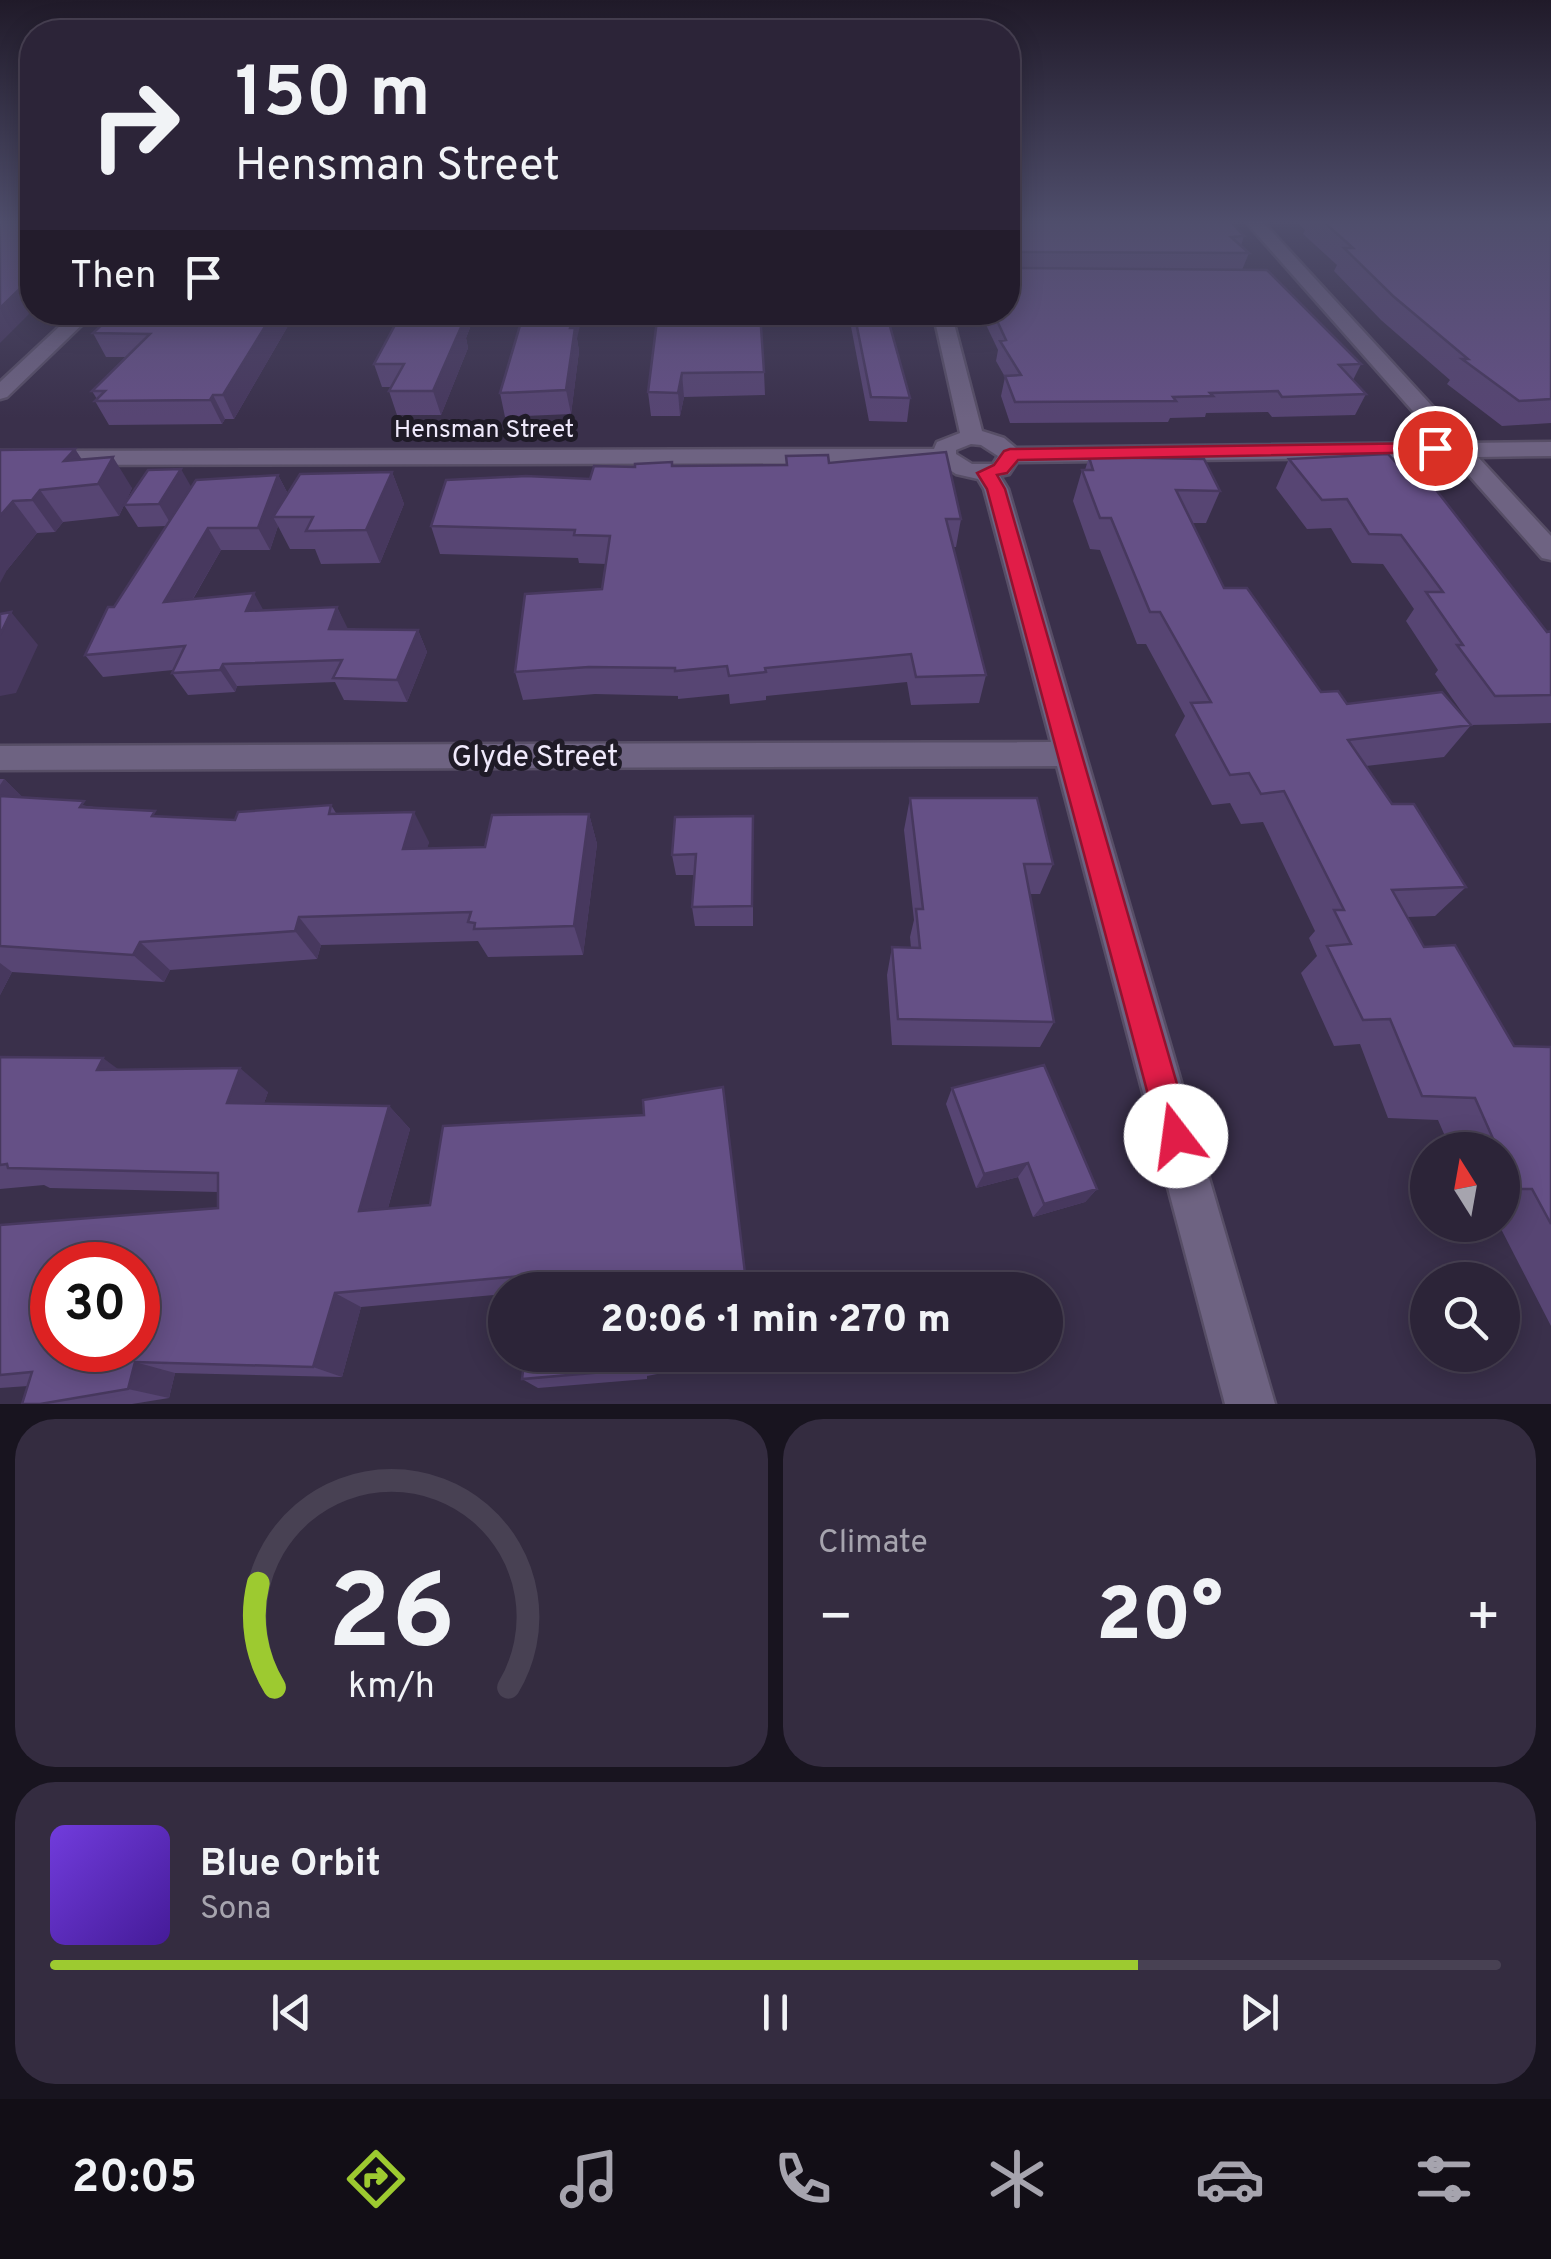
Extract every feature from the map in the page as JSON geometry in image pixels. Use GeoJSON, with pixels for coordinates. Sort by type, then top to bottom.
{"type":"FeatureCollection","features":[{"type":"Feature","properties":{"kind":"street"},"geometry":{"type":"LineString","coordinates":[[1314,288],[1551,552]]}},
{"type":"Feature","properties":{"kind":"street"},"geometry":{"type":"LineString","coordinates":[[0,393],[72,325]]}},
{"type":"Feature","properties":{"kind":"street"},"geometry":{"type":"LineString","coordinates":[[945,325],[972,436],[956,439],[946,447],[945,456]]}},
{"type":"Feature","properties":{"kind":"street","name":"Hensman Street"},"geometry":{"type":"LineString","coordinates":[[972,436],[994,440],[998,464]]}},
{"type":"Feature","properties":{"kind":"street","name":"Hensman Street"},"geometry":{"type":"LineString","coordinates":[[8,455],[945,456],[965,470],[998,464],[1458,448],[1551,450]]}},
{"type":"Feature","properties":{"kind":"street"},"geometry":{"type":"LineString","coordinates":[[998,464],[996,489],[1250,1404]]}},
{"type":"Feature","properties":{"kind":"street","name":"Glyde Street"},"geometry":{"type":"LineString","coordinates":[[0,758],[1070,754]]}},
{"type":"Feature","properties":{"kind":"building"},"geometry":{"type":"Polygon","coordinates":[[[0,288],[20,288],[20,289],[0,308],[0,288]]]}},
{"type":"Feature","properties":{"kind":"building"},"geometry":{"type":"Polygon","coordinates":[[[1020,288],[1285,288],[1361,364],[1339,365],[1366,394],[1282,397],[1278,391],[1173,397],[1176,401],[1015,402],[1005,376],[1021,375],[1000,341],[1006,340],[999,325],[1020,325],[1020,288]]]}},
{"type":"Feature","properties":{"kind":"building"},"geometry":{"type":"Polygon","coordinates":[[[1384,288],[1551,288],[1551,399],[1519,401],[1462,359],[1468,359],[1384,288]]]}},
{"type":"Feature","properties":{"kind":"building"},"geometry":{"type":"Polygon","coordinates":[[[101,325],[266,325],[223,395],[213,395],[210,400],[95,401],[105,391],[92,391],[150,334],[93,333],[101,325]]]}},
{"type":"Feature","properties":{"kind":"building"},"geometry":{"type":"Polygon","coordinates":[[[395,325],[462,325],[433,391],[389,391],[404,364],[374,364],[395,325]]]}},
{"type":"Feature","properties":{"kind":"building"},"geometry":{"type":"Polygon","coordinates":[[[520,325],[575,328],[566,390],[500,393],[520,325]]]}},
{"type":"Feature","properties":{"kind":"building"},"geometry":{"type":"Polygon","coordinates":[[[656,325],[761,325],[764,372],[682,373],[678,393],[648,392],[656,325]]]}},
{"type":"Feature","properties":{"kind":"building"},"geometry":{"type":"Polygon","coordinates":[[[857,325],[890,325],[910,398],[871,397],[857,325]]]}},
{"type":"Feature","properties":{"kind":"building"},"geometry":{"type":"Polygon","coordinates":[[[75,449],[64,461],[113,457],[98,484],[40,490],[32,500],[13,501],[0,516],[0,450],[75,449]]]}},
{"type":"Feature","properties":{"kind":"building"},"geometry":{"type":"Polygon","coordinates":[[[946,452],[961,519],[946,519],[986,675],[916,677],[911,654],[765,668],[766,672],[729,676],[727,666],[675,671],[589,667],[515,672],[525,594],[602,589],[610,536],[574,535],[575,530],[431,526],[446,480],[526,476],[590,479],[594,466],[635,467],[672,462],[672,466],[787,465],[786,456],[828,455],[829,463],[946,452]]]}},
{"type":"Feature","properties":{"kind":"building"},"geometry":{"type":"Polygon","coordinates":[[[1388,454],[1410,478],[1426,477],[1547,632],[1551,631],[1551,695],[1495,696],[1457,645],[1463,645],[1426,592],[1443,592],[1401,535],[1369,534],[1347,499],[1322,500],[1289,459],[1388,454]]]}},
{"type":"Feature","properties":{"kind":"building"},"geometry":{"type":"Polygon","coordinates":[[[1089,457],[1204,459],[1220,491],[1176,490],[1224,588],[1247,588],[1321,692],[1338,691],[1347,704],[1442,692],[1471,725],[1348,740],[1392,804],[1414,804],[1466,887],[1392,890],[1424,947],[1455,945],[1514,1046],[1551,1047],[1551,1224],[1532,1189],[1520,1189],[1520,1132],[1490,1132],[1475,1098],[1422,1096],[1390,1019],[1363,1020],[1327,946],[1351,944],[1334,910],[1344,910],[1284,791],[1261,794],[1249,773],[1230,775],[1191,703],[1211,702],[1160,612],[1150,612],[1111,518],[1100,518],[1082,470],[1093,470],[1089,457]]]}},
{"type":"Feature","properties":{"kind":"building"},"geometry":{"type":"Polygon","coordinates":[[[181,469],[159,504],[124,505],[148,470],[181,469]]]}},
{"type":"Feature","properties":{"kind":"building"},"geometry":{"type":"Polygon","coordinates":[[[392,472],[366,530],[306,531],[313,517],[273,517],[300,474],[392,472]]]}},
{"type":"Feature","properties":{"kind":"building"},"geometry":{"type":"Polygon","coordinates":[[[278,475],[258,528],[208,528],[164,602],[254,593],[246,611],[337,607],[329,629],[418,630],[397,680],[333,678],[342,660],[223,664],[220,670],[172,673],[185,646],[85,655],[108,607],[114,607],[196,480],[278,475]]]}},
{"type":"Feature","properties":{"kind":"building"},"geometry":{"type":"Polygon","coordinates":[[[11,612],[0,635],[0,614],[11,612]]]}},
{"type":"Feature","properties":{"kind":"building"},"geometry":{"type":"Polygon","coordinates":[[[0,796],[84,801],[80,807],[155,811],[152,816],[235,820],[238,812],[331,805],[329,814],[414,812],[403,849],[485,847],[492,815],[589,814],[574,926],[474,929],[475,923],[468,922],[471,912],[299,917],[295,931],[140,942],[133,955],[0,946],[0,796]]]}},
{"type":"Feature","properties":{"kind":"building"},"geometry":{"type":"Polygon","coordinates":[[[910,798],[1037,798],[1053,864],[1024,864],[1054,1022],[898,1019],[892,947],[920,948],[916,909],[923,909],[910,798]]]}},
{"type":"Feature","properties":{"kind":"building"},"geometry":{"type":"Polygon","coordinates":[[[753,816],[752,906],[692,907],[696,854],[672,855],[675,817],[753,816]]]}},
{"type":"Feature","properties":{"kind":"building"},"geometry":{"type":"Polygon","coordinates":[[[0,1057],[103,1058],[97,1070],[240,1068],[227,1103],[389,1106],[359,1211],[430,1205],[443,1126],[644,1115],[643,1100],[723,1087],[745,1272],[488,1272],[488,1279],[335,1293],[313,1367],[160,1363],[160,1242],[30,1242],[32,1372],[0,1375],[0,1225],[218,1208],[218,1173],[8,1168],[7,1164],[0,1165],[0,1057]]]}},
{"type":"Feature","properties":{"kind":"building"},"geometry":{"type":"Polygon","coordinates":[[[1044,1065],[1097,1189],[1044,1204],[1028,1163],[984,1174],[952,1088],[1044,1065]]]}},
{"type":"Feature","properties":{"kind":"building"},"geometry":{"type":"Polygon","coordinates":[[[32,1372],[132,1372],[128,1389],[22,1404],[32,1372]]]}},
{"type":"Feature","properties":{"kind":"building"},"geometry":{"type":"Polygon","coordinates":[[[523,1372],[603,1372],[522,1379],[523,1372]]]}},
{"type":"Feature","properties":{"kind":"route"},"geometry":{"type":"LineString","coordinates":[[1176,1136],[1062,719],[996,489],[986,473],[1000,469],[1009,461],[1010,454],[1435,448]]}}]}
